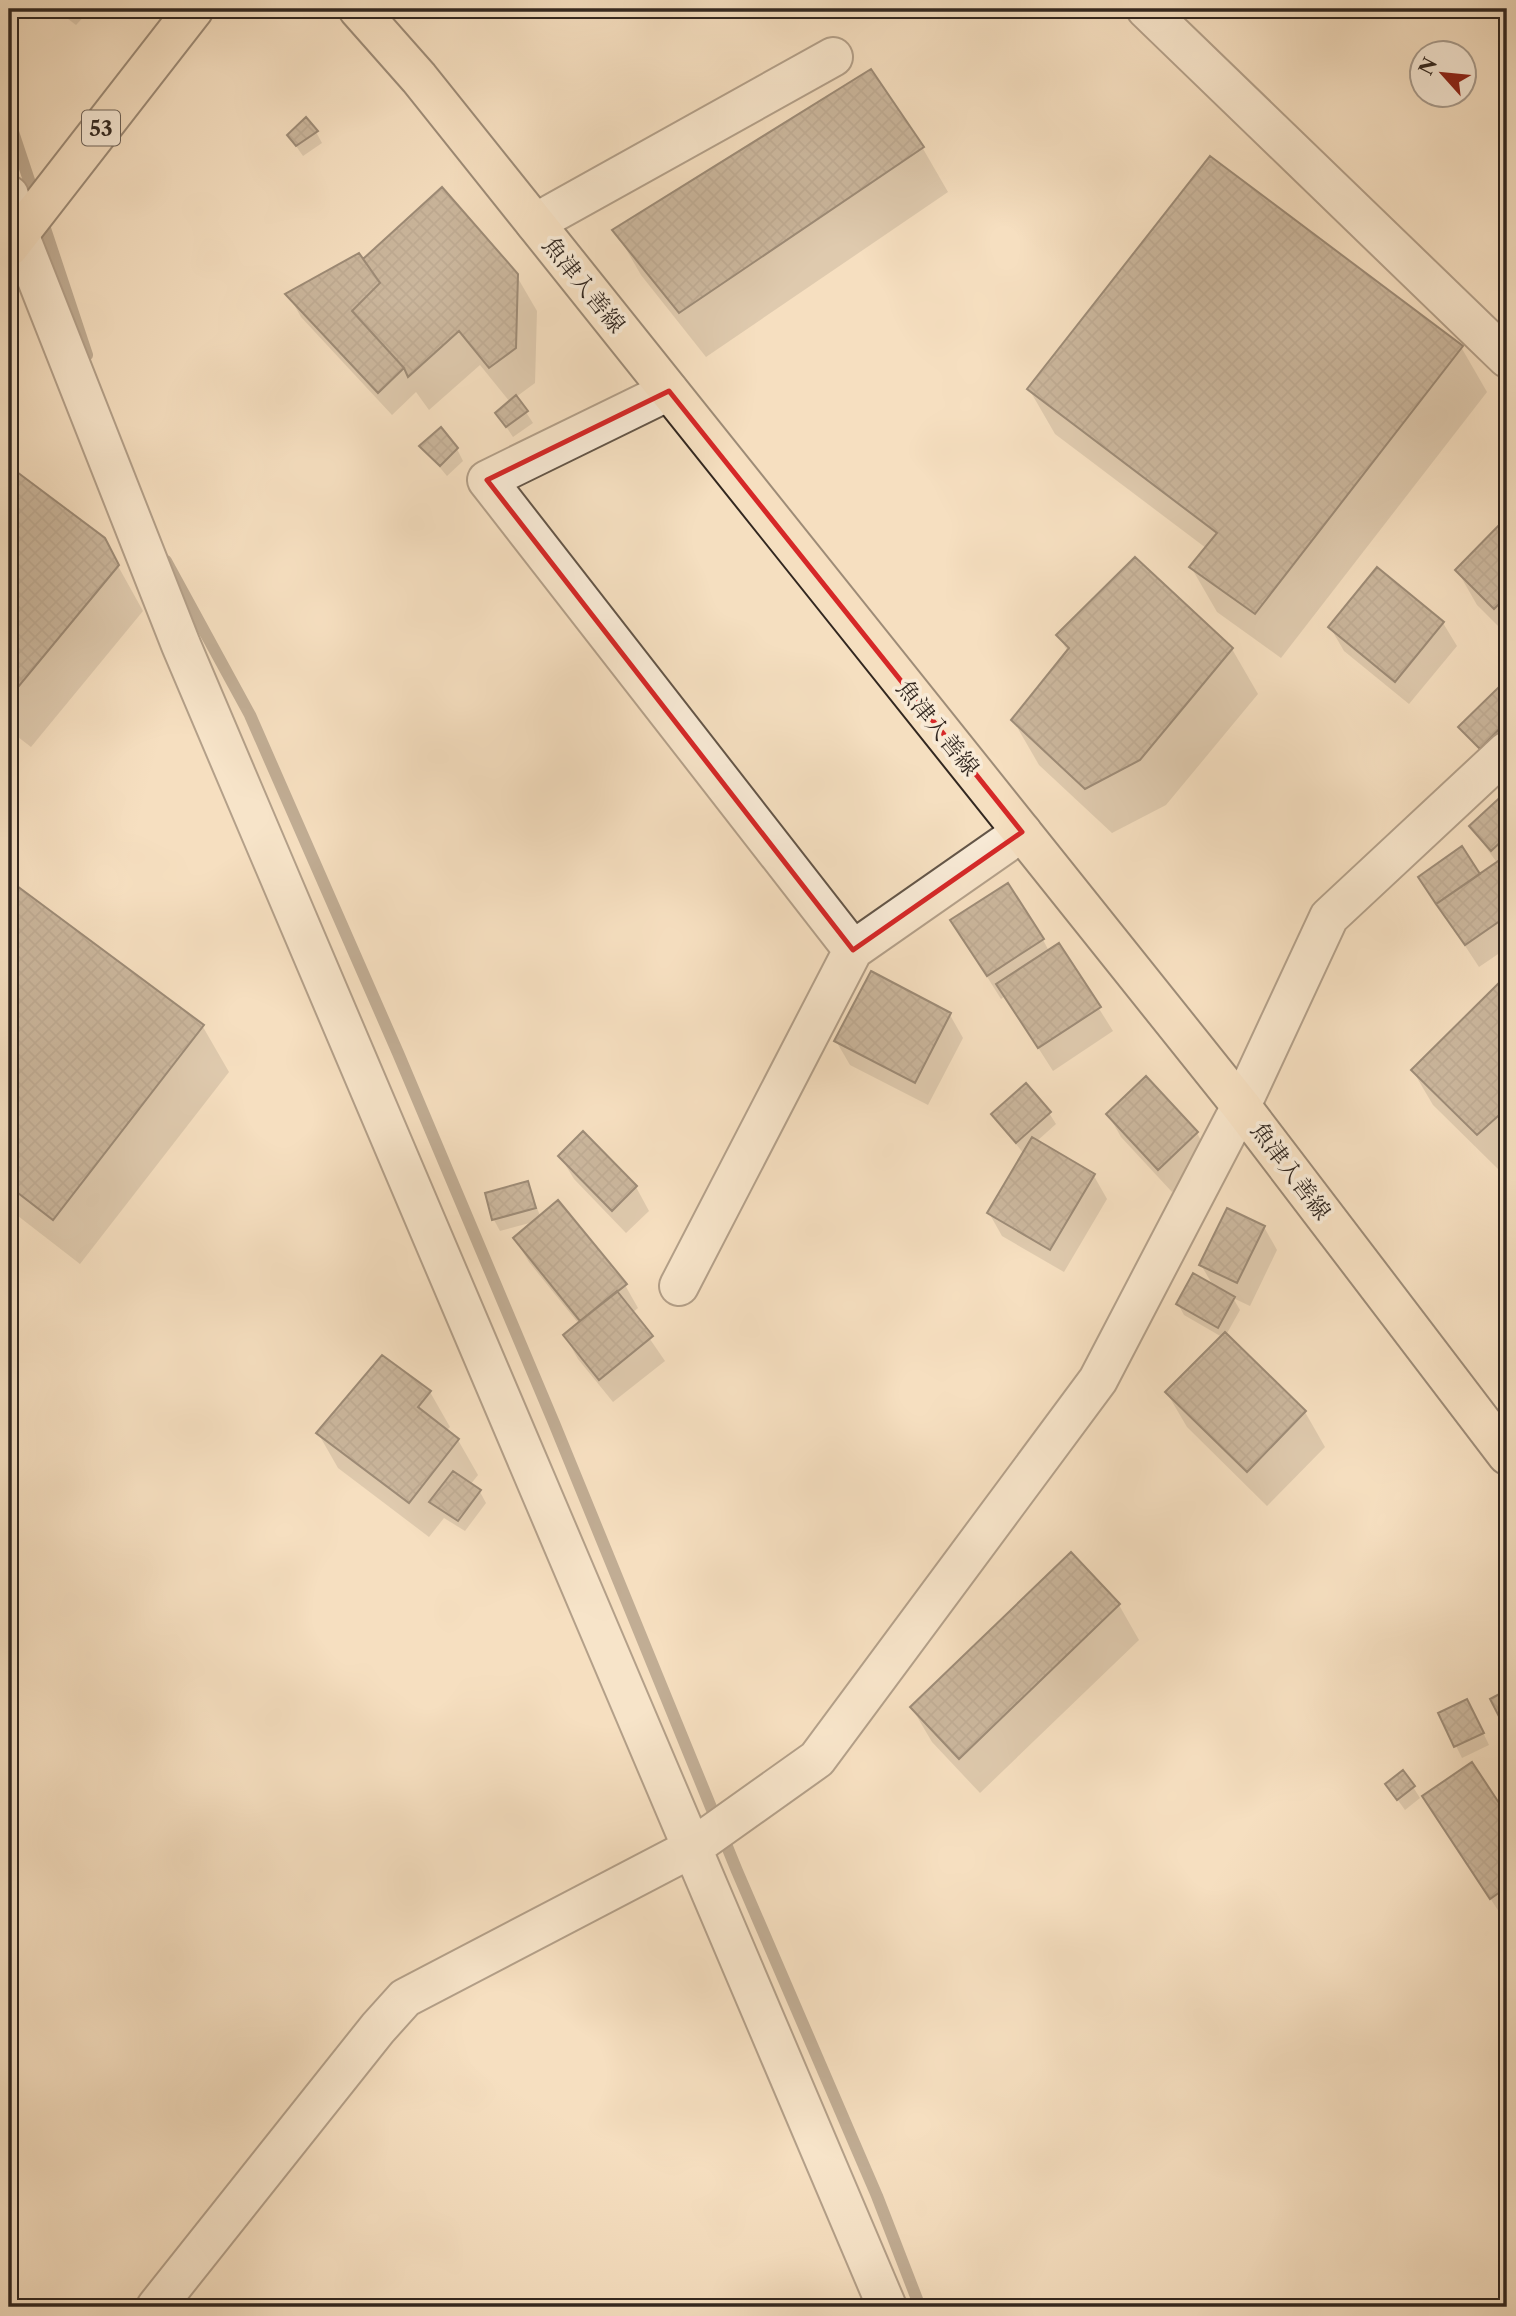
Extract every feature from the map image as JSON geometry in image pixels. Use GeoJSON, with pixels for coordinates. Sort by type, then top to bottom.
{"type":"FeatureCollection","features":[{"type":"Feature","properties":{"kind":"main road","name":"53"},"geometry":{"type":"LineString","coordinates":[[14,241],[194,9]]}},
{"type":"Feature","properties":{"kind":"main road","name":"魚津入善線"},"geometry":{"type":"LineString","coordinates":[[358,9],[419,78],[1241,1106],[1507,1455]]}},
{"type":"Feature","properties":{"kind":"street"},"geometry":{"type":"LineString","coordinates":[[1146,9],[1507,358]]}},
{"type":"Feature","properties":{"kind":"street"},"geometry":{"type":"LineString","coordinates":[[535,223],[832,57]]}},
{"type":"Feature","properties":{"kind":"street"},"geometry":{"type":"LineString","coordinates":[[9,195],[14,241],[181,645],[887,2307]]}},
{"type":"Feature","properties":{"kind":"street"},"geometry":{"type":"LineString","coordinates":[[669,391],[487,480],[853,950]]}},
{"type":"Feature","properties":{"kind":"street"},"geometry":{"type":"LineString","coordinates":[[156,2307],[378,2028],[405,1998],[692,1848],[817,1759],[1098,1380],[1241,1106],[1329,917],[1507,751]]}},
{"type":"Feature","properties":{"kind":"street"},"geometry":{"type":"LineString","coordinates":[[679,1286],[853,950],[1022,832]]}},
{"type":"Feature","properties":{"kind":"highlighted area"},"geometry":{"type":"Polygon","coordinates":[[[669,391],[1022,832],[853,950],[487,480],[669,391]]]}},
{"type":"Feature","properties":{"kind":"building"},"geometry":{"type":"Polygon","coordinates":[[[871,69],[924,147],[679,313],[612,230],[871,69]]]}},
{"type":"Feature","properties":{"kind":"building"},"geometry":{"type":"Polygon","coordinates":[[[306,117],[318,131],[296,146],[287,135],[306,117]]]}},
{"type":"Feature","properties":{"kind":"building"},"geometry":{"type":"Polygon","coordinates":[[[1210,156],[1463,346],[1255,614],[1189,567],[1217,533],[1027,389],[1210,156]]]}},
{"type":"Feature","properties":{"kind":"building"},"geometry":{"type":"Polygon","coordinates":[[[442,187],[518,274],[516,348],[489,368],[459,331],[408,377],[404,368],[352,311],[380,283],[363,259],[442,187]]]}},
{"type":"Feature","properties":{"kind":"building"},"geometry":{"type":"Polygon","coordinates":[[[359,253],[380,283],[352,311],[404,368],[378,393],[285,294],[359,253]]]}},
{"type":"Feature","properties":{"kind":"building"},"geometry":{"type":"Polygon","coordinates":[[[516,395],[528,411],[506,427],[495,413],[516,395]]]}},
{"type":"Feature","properties":{"kind":"building"},"geometry":{"type":"Polygon","coordinates":[[[441,427],[458,448],[440,466],[419,446],[441,427]]]}},
{"type":"Feature","properties":{"kind":"building"},"geometry":{"type":"Polygon","coordinates":[[[9,466],[105,538],[119,565],[9,698],[9,466]]]}},
{"type":"Feature","properties":{"kind":"building"},"geometry":{"type":"Polygon","coordinates":[[[1507,517],[1507,596],[1494,609],[1455,570],[1507,517]]]}},
{"type":"Feature","properties":{"kind":"building"},"geometry":{"type":"Polygon","coordinates":[[[1135,557],[1233,648],[1140,760],[1085,789],[1011,720],[1069,648],[1056,635],[1135,557]]]}},
{"type":"Feature","properties":{"kind":"building"},"geometry":{"type":"Polygon","coordinates":[[[1377,567],[1444,622],[1395,682],[1328,627],[1377,567]]]}},
{"type":"Feature","properties":{"kind":"building"},"geometry":{"type":"Polygon","coordinates":[[[1501,685],[1507,690],[1507,721],[1480,749],[1458,727],[1501,685]]]}},
{"type":"Feature","properties":{"kind":"building"},"geometry":{"type":"Polygon","coordinates":[[[1507,791],[1507,836],[1491,851],[1469,826],[1507,791]]]}},
{"type":"Feature","properties":{"kind":"building"},"geometry":{"type":"Polygon","coordinates":[[[1462,846],[1480,874],[1436,904],[1418,877],[1462,846]]]}},
{"type":"Feature","properties":{"kind":"building"},"geometry":{"type":"Polygon","coordinates":[[[1507,855],[1507,916],[1465,945],[1436,904],[1507,855]]]}},
{"type":"Feature","properties":{"kind":"building"},"geometry":{"type":"Polygon","coordinates":[[[9,880],[204,1025],[53,1220],[9,1186],[9,880]]]}},
{"type":"Feature","properties":{"kind":"building"},"geometry":{"type":"Polygon","coordinates":[[[1008,883],[1044,939],[987,976],[950,920],[1008,883]]]}},
{"type":"Feature","properties":{"kind":"building"},"geometry":{"type":"Polygon","coordinates":[[[1059,943],[1101,1007],[1038,1048],[996,984],[1059,943]]]}},
{"type":"Feature","properties":{"kind":"building"},"geometry":{"type":"Polygon","coordinates":[[[871,971],[951,1013],[915,1083],[834,1041],[871,971]]]}},
{"type":"Feature","properties":{"kind":"building"},"geometry":{"type":"Polygon","coordinates":[[[1507,975],[1507,1108],[1477,1135],[1411,1070],[1507,975]]]}},
{"type":"Feature","properties":{"kind":"building"},"geometry":{"type":"Polygon","coordinates":[[[1146,1076],[1198,1132],[1158,1170],[1106,1114],[1146,1076]]]}},
{"type":"Feature","properties":{"kind":"building"},"geometry":{"type":"Polygon","coordinates":[[[1026,1083],[1051,1112],[1016,1143],[991,1114],[1026,1083]]]}},
{"type":"Feature","properties":{"kind":"building"},"geometry":{"type":"Polygon","coordinates":[[[583,1131],[637,1186],[612,1211],[558,1156],[583,1131]]]}},
{"type":"Feature","properties":{"kind":"building"},"geometry":{"type":"Polygon","coordinates":[[[1032,1137],[1095,1174],[1050,1250],[987,1213],[1032,1137]]]}},
{"type":"Feature","properties":{"kind":"building"},"geometry":{"type":"Polygon","coordinates":[[[528,1181],[536,1208],[492,1220],[485,1193],[528,1181]]]}},
{"type":"Feature","properties":{"kind":"building"},"geometry":{"type":"Polygon","coordinates":[[[558,1200],[627,1284],[580,1321],[513,1238],[558,1200]]]}},
{"type":"Feature","properties":{"kind":"building"},"geometry":{"type":"Polygon","coordinates":[[[1227,1208],[1265,1226],[1237,1283],[1199,1265],[1227,1208]]]}},
{"type":"Feature","properties":{"kind":"building"},"geometry":{"type":"Polygon","coordinates":[[[1193,1273],[1235,1297],[1218,1328],[1176,1304],[1193,1273]]]}},
{"type":"Feature","properties":{"kind":"building"},"geometry":{"type":"Polygon","coordinates":[[[617,1291],[653,1336],[599,1380],[563,1335],[617,1291]]]}},
{"type":"Feature","properties":{"kind":"building"},"geometry":{"type":"Polygon","coordinates":[[[1225,1332],[1306,1411],[1247,1472],[1165,1392],[1225,1332]]]}},
{"type":"Feature","properties":{"kind":"building"},"geometry":{"type":"Polygon","coordinates":[[[382,1355],[431,1391],[418,1407],[459,1439],[409,1503],[316,1433],[382,1355]]]}},
{"type":"Feature","properties":{"kind":"building"},"geometry":{"type":"Polygon","coordinates":[[[453,1471],[481,1490],[458,1521],[429,1502],[453,1471]]]}},
{"type":"Feature","properties":{"kind":"building"},"geometry":{"type":"Polygon","coordinates":[[[1071,1552],[1120,1604],[959,1759],[910,1707],[1071,1552]]]}},
{"type":"Feature","properties":{"kind":"building"},"geometry":{"type":"Polygon","coordinates":[[[1507,1690],[1507,1732],[1490,1699],[1507,1690]]]}},
{"type":"Feature","properties":{"kind":"building"},"geometry":{"type":"Polygon","coordinates":[[[1467,1699],[1484,1733],[1454,1747],[1438,1713],[1467,1699]]]}},
{"type":"Feature","properties":{"kind":"building"},"geometry":{"type":"Polygon","coordinates":[[[1472,1762],[1507,1815],[1507,1887],[1490,1899],[1422,1796],[1472,1762]]]}},
{"type":"Feature","properties":{"kind":"building"},"geometry":{"type":"Polygon","coordinates":[[[1403,1770],[1415,1786],[1397,1800],[1385,1784],[1403,1770]]]}},
{"type":"Feature","properties":{"kind":"waterway"},"geometry":{"type":"LineString","coordinates":[[9,120],[87,355]]}},
{"type":"Feature","properties":{"kind":"waterway"},"geometry":{"type":"LineString","coordinates":[[166,561],[250,715],[398,1053],[554,1423],[737,1871],[877,2196],[920,2307]]}}]}
